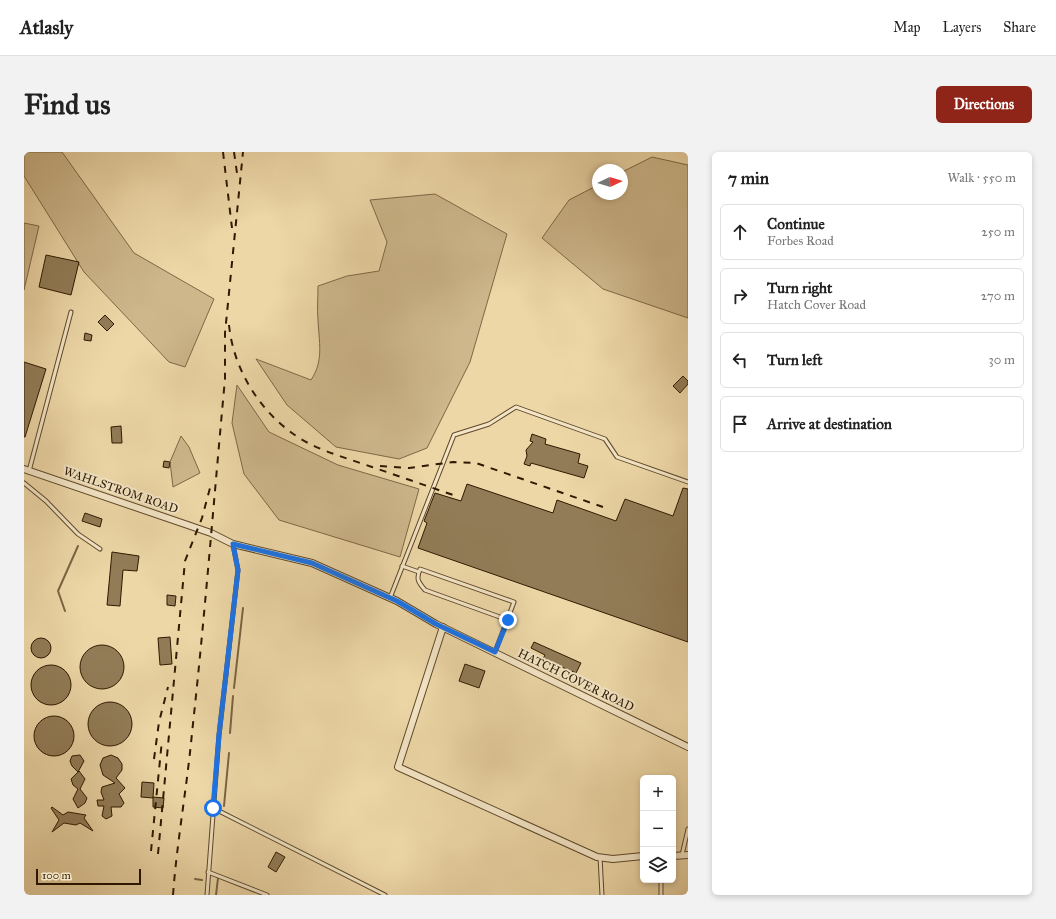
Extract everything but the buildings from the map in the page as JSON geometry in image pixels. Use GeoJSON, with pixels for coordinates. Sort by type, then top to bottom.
{"type":"FeatureCollection","features":[{"type":"Feature","properties":{"kind":"street","name":"WAHLSTROM ROAD"},"geometry":{"type":"LineString","coordinates":[[26,470],[211,533]]}},
{"type":"Feature","properties":{"kind":"street","name":"HATCH COVER ROAD"},"geometry":{"type":"LineString","coordinates":[[211,533],[233,544],[312,563],[390,598],[443,627],[688,747]]}},
{"type":"Feature","properties":{"kind":"street"},"geometry":{"type":"LineString","coordinates":[[443,627],[398,767],[600,857],[613,859],[640,856]]}},
{"type":"Feature","properties":{"kind":"lane"},"geometry":{"type":"LineString","coordinates":[[26,470],[71,312]]}},
{"type":"Feature","properties":{"kind":"lane"},"geometry":{"type":"LineString","coordinates":[[390,598],[454,435],[489,424],[516,407],[605,439],[617,457],[688,482]]}},
{"type":"Feature","properties":{"kind":"lane"},"geometry":{"type":"LineString","coordinates":[[24,483],[46,501],[78,534],[100,549]]}},
{"type":"Feature","properties":{"kind":"lane"},"geometry":{"type":"LineString","coordinates":[[207,895],[219,735],[238,570],[233,544]]}},
{"type":"Feature","properties":{"kind":"lane"},"geometry":{"type":"LineString","coordinates":[[402,566],[419,572],[420,569],[514,602],[495,652]]}},
{"type":"Feature","properties":{"kind":"lane"},"geometry":{"type":"LineString","coordinates":[[419,572],[418,581],[425,590],[508,620]]}},
{"type":"Feature","properties":{"kind":"lane"},"geometry":{"type":"LineString","coordinates":[[213,808],[385,895]]}},
{"type":"Feature","properties":{"kind":"lane"},"geometry":{"type":"LineString","coordinates":[[685,855],[688,829]]}},
{"type":"Feature","properties":{"kind":"lane"},"geometry":{"type":"LineString","coordinates":[[600,857],[602,895]]}},
{"type":"Feature","properties":{"kind":"lane"},"geometry":{"type":"LineString","coordinates":[[208,872],[267,895]]}},
{"type":"Feature","properties":{"kind":"lane"},"geometry":{"type":"LineString","coordinates":[[661,883],[661,895]]}},
{"type":"Feature","properties":{"kind":"shaded area"},"geometry":{"type":"Polygon","coordinates":[[[24,152],[62,152],[134,253],[214,299],[185,367],[169,362],[84,272],[24,176],[24,152]]]}},
{"type":"Feature","properties":{"kind":"shaded area"},"geometry":{"type":"Polygon","coordinates":[[[652,157],[688,165],[688,318],[603,289],[542,238],[569,200],[592,188],[592,200],[628,200],[628,169],[652,157]]]}},
{"type":"Feature","properties":{"kind":"shaded area"},"geometry":{"type":"Polygon","coordinates":[[[435,194],[507,234],[470,362],[427,448],[399,459],[336,447],[287,405],[256,359],[311,380],[318,366],[320,351],[318,286],[347,276],[379,271],[387,242],[370,200],[435,194]]]}},
{"type":"Feature","properties":{"kind":"shaded area"},"geometry":{"type":"Polygon","coordinates":[[[24,223],[39,226],[24,290],[24,223]]]}},
{"type":"Feature","properties":{"kind":"shaded area"},"geometry":{"type":"Polygon","coordinates":[[[237,385],[269,432],[338,465],[419,489],[400,557],[279,520],[244,474],[232,423],[237,385]]]}},
{"type":"Feature","properties":{"kind":"shaded area"},"geometry":{"type":"Polygon","coordinates":[[[181,436],[189,447],[200,473],[173,487],[170,462],[181,436]]]}},
{"type":"Feature","properties":{"kind":"waterway"},"geometry":{"type":"LineString","coordinates":[[65,611],[58,591],[78,546]]}},
{"type":"Feature","properties":{"kind":"waterway"},"geometry":{"type":"LineString","coordinates":[[234,688],[243,608]]}},
{"type":"Feature","properties":{"kind":"waterway"},"geometry":{"type":"LineString","coordinates":[[230,733],[233,696]]}},
{"type":"Feature","properties":{"kind":"waterway"},"geometry":{"type":"LineString","coordinates":[[224,806],[229,753]]}},
{"type":"Feature","properties":{"kind":"waterway"},"geometry":{"type":"LineString","coordinates":[[216,895],[218,878]]}},
{"type":"Feature","properties":{"kind":"waterway"},"geometry":{"type":"LineString","coordinates":[[195,879],[202,880]]}},
{"type":"Feature","properties":{"kind":"railway"},"geometry":{"type":"LineString","coordinates":[[223,152],[232,228]]}},
{"type":"Feature","properties":{"kind":"railway"},"geometry":{"type":"LineString","coordinates":[[234,152],[237,173]]}},
{"type":"Feature","properties":{"kind":"railway"},"geometry":{"type":"LineString","coordinates":[[173,895],[201,644],[225,379],[225,333],[243,152]]}},
{"type":"Feature","properties":{"kind":"railway"},"geometry":{"type":"LineString","coordinates":[[229,325],[232,344],[238,362],[256,396],[267,411],[296,436],[312,445],[334,454],[459,497]]}},
{"type":"Feature","properties":{"kind":"railway"},"geometry":{"type":"LineString","coordinates":[[380,466],[409,468],[453,462],[476,463],[603,507]]}},
{"type":"Feature","properties":{"kind":"railway"},"geometry":{"type":"LineString","coordinates":[[158,854],[185,561],[202,518],[210,488]]}},
{"type":"Feature","properties":{"kind":"railway"},"geometry":{"type":"LineString","coordinates":[[154,759],[159,722],[168,687]]}},
{"type":"Feature","properties":{"kind":"railway"},"geometry":{"type":"LineString","coordinates":[[151,851],[162,740]]}},
{"type":"Feature","properties":{"kind":"route"},"geometry":{"type":"LineString","coordinates":[[213,808],[219,735],[238,570],[233,544],[312,563],[397,601],[436,624],[495,652],[508,620]]}}]}
